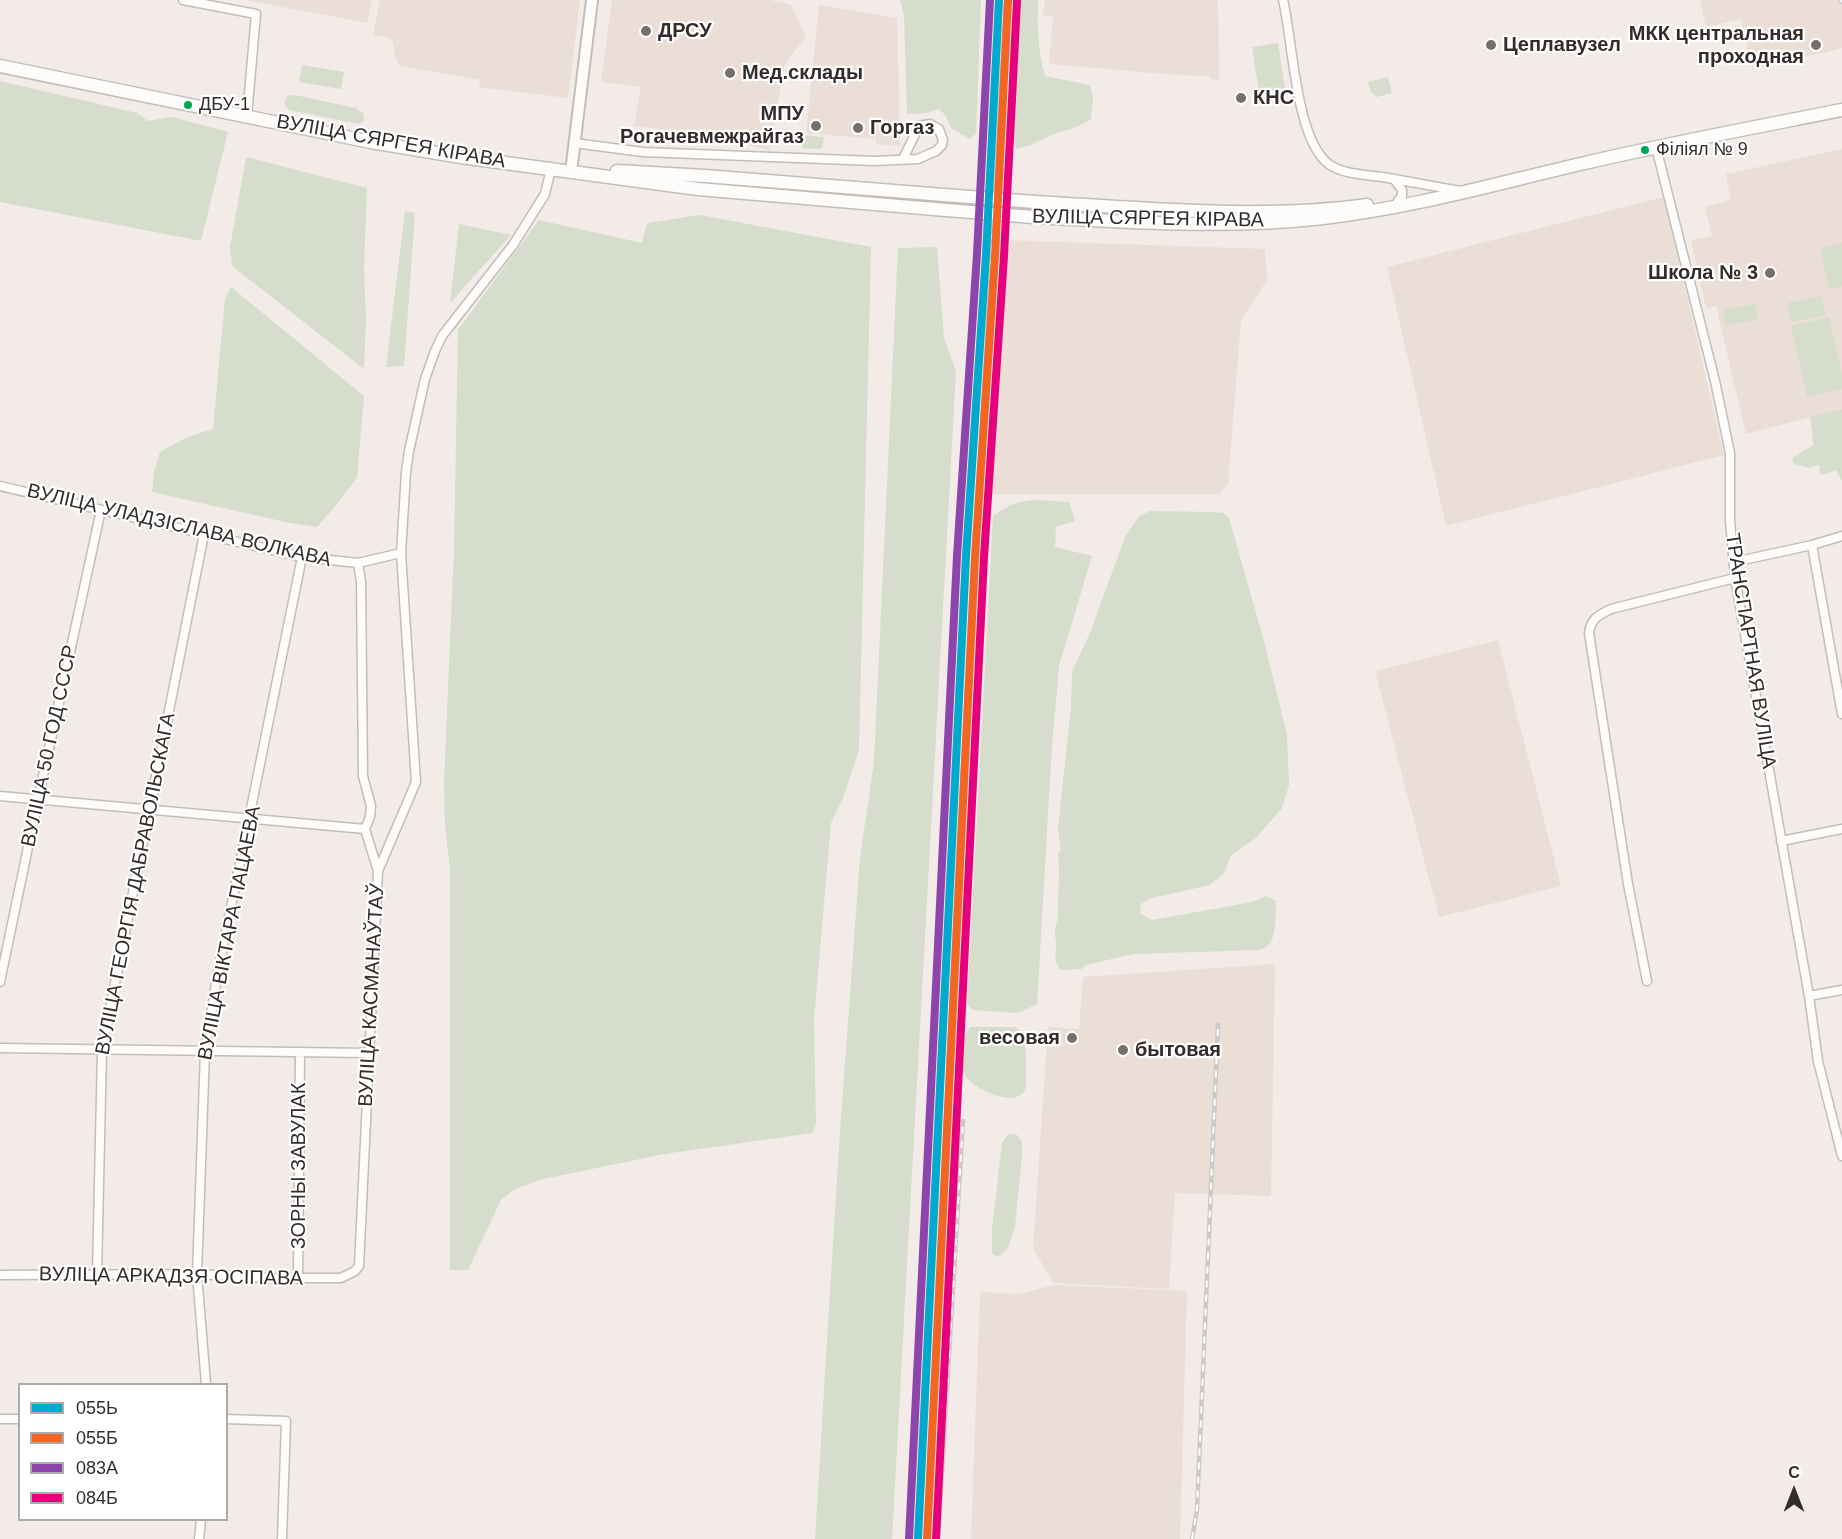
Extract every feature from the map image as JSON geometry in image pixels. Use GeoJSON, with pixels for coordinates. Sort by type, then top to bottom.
{"type":"FeatureCollection","features":[{"type":"Feature","properties":{"kind":"main road","name":"ВУЛІЦА СЯРГЕЯ КІРАВА"},"geometry":{"type":"LineString","coordinates":[[0,66],[371,142],[461,157],[698,189],[1033,217],[1142,222],[1263,222],[1320,219],[1366,213],[1435,192]]}},
{"type":"Feature","properties":{"kind":"main road","name":"ВУЛІЦА СЯРГЕЯ КІРАВА"},"geometry":{"type":"LineString","coordinates":[[571,172],[631,171],[1035,202],[1168,210],[1256,212],[1350,207],[1398,201],[1435,192],[1464,192],[1656,147],[1842,110]]}},
{"type":"Feature","properties":{"kind":"street"},"geometry":{"type":"LineString","coordinates":[[183,0],[256,14],[247,116]]}},
{"type":"Feature","properties":{"kind":"street"},"geometry":{"type":"LineString","coordinates":[[571,172],[592,0]]}},
{"type":"Feature","properties":{"kind":"street"},"geometry":{"type":"LineString","coordinates":[[1283,0],[1300,104],[1308,132],[1320,155],[1332,166],[1351,172],[1394,179],[1435,192]]}},
{"type":"Feature","properties":{"kind":"street"},"geometry":{"type":"LineString","coordinates":[[574,143],[643,152],[875,161],[918,159],[939,149],[943,137],[939,129],[930,124],[918,126],[903,159]]}},
{"type":"Feature","properties":{"kind":"street","name":"ТРАНСПАРТНАЯ ВУЛІЦА"},"geometry":{"type":"LineString","coordinates":[[1656,147],[1715,381],[1730,453],[1730,520],[1735,578],[1809,996],[1818,1061],[1842,1156]]}},
{"type":"Feature","properties":{"kind":"street"},"geometry":{"type":"LineString","coordinates":[[378,871],[416,782],[401,553],[407,464],[425,379],[435,351],[452,323],[513,245],[545,194],[551,169]]}},
{"type":"Feature","properties":{"kind":"street"},"geometry":{"type":"LineString","coordinates":[[1394,179],[1401,185],[1402,190],[1402,196],[1398,201]]}},
{"type":"Feature","properties":{"kind":"street","name":"ВУЛІЦА УЛАДЗІСЛАВА ВОЛКАВА"},"geometry":{"type":"LineString","coordinates":[[0,486],[331,562],[358,563],[401,553]]}},
{"type":"Feature","properties":{"kind":"street","name":"ВУЛІЦА 50 ГОД СССР"},"geometry":{"type":"LineString","coordinates":[[0,982],[101,510]]}},
{"type":"Feature","properties":{"kind":"street","name":"ВУЛІЦА ГЕОРГІЯ ДАБРАВОЛЬСКАГА"},"geometry":{"type":"LineString","coordinates":[[97,1274],[102,1048],[204,534]]}},
{"type":"Feature","properties":{"kind":"street"},"geometry":{"type":"LineString","coordinates":[[1734,562],[1842,536]]}},
{"type":"Feature","properties":{"kind":"street"},"geometry":{"type":"LineString","coordinates":[[1812,545],[1842,714]]}},
{"type":"Feature","properties":{"kind":"street","name":"ВУЛІЦА ВІКТАРА ПАЦАЕВА"},"geometry":{"type":"LineString","coordinates":[[206,1383],[197,1274],[205,1052],[219,971],[302,557]]}},
{"type":"Feature","properties":{"kind":"street","name":"ВУЛІЦА КАСМАНАЎТАЎ"},"geometry":{"type":"LineString","coordinates":[[342,1278],[359,1266],[378,871],[365,829],[370,817],[371,806],[363,776],[361,582],[358,563]]}},
{"type":"Feature","properties":{"kind":"street"},"geometry":{"type":"LineString","coordinates":[[1647,981],[1628,884],[1589,633],[1590,625],[1596,616],[1611,609],[1735,578]]}},
{"type":"Feature","properties":{"kind":"street"},"geometry":{"type":"LineString","coordinates":[[0,796],[365,829]]}},
{"type":"Feature","properties":{"kind":"street"},"geometry":{"type":"LineString","coordinates":[[1781,841],[1842,829]]}},
{"type":"Feature","properties":{"kind":"street"},"geometry":{"type":"LineString","coordinates":[[1809,996],[1842,990]]}},
{"type":"Feature","properties":{"kind":"street"},"geometry":{"type":"LineString","coordinates":[[0,1048],[368,1053]]}},
{"type":"Feature","properties":{"kind":"street","name":"ЗОРНЫ ЗАВУЛАК"},"geometry":{"type":"LineString","coordinates":[[298,1279],[300,1052]]}},
{"type":"Feature","properties":{"kind":"street","name":"ВУЛІЦА АРКАДЗЯ ОСІПАВА"},"geometry":{"type":"LineString","coordinates":[[0,1275],[197,1274],[298,1279],[342,1278]]}},
{"type":"Feature","properties":{"kind":"street"},"geometry":{"type":"LineString","coordinates":[[0,1419],[18,1419]]}},
{"type":"Feature","properties":{"kind":"street"},"geometry":{"type":"LineString","coordinates":[[228,1419],[286,1421],[282,1539]]}},
{"type":"Feature","properties":{"kind":"street"},"geometry":{"type":"LineString","coordinates":[[199,1539],[201,1521]]}},
{"type":"Feature","properties":{"kind":"shaded area"},"geometry":{"type":"Polygon","coordinates":[[[245,0],[372,0],[367,23],[245,0]]]}},
{"type":"Feature","properties":{"kind":"shaded area"},"geometry":{"type":"Polygon","coordinates":[[[380,0],[580,0],[568,98],[479,87],[480,80],[400,66],[395,56],[393,42],[389,38],[373,35],[380,0]]]}},
{"type":"Feature","properties":{"kind":"shaded area"},"geometry":{"type":"Polygon","coordinates":[[[612,0],[770,0],[791,5],[806,36],[784,66],[770,150],[694,133],[634,126],[641,87],[601,82],[612,0]]]}},
{"type":"Feature","properties":{"kind":"shaded area"},"geometry":{"type":"Polygon","coordinates":[[[1045,0],[1218,0],[1219,80],[1210,79],[1209,76],[1049,64],[1053,17],[1043,15],[1045,0]]]}},
{"type":"Feature","properties":{"kind":"shaded area"},"geometry":{"type":"Polygon","coordinates":[[[1700,0],[1842,0],[1842,48],[1752,70],[1741,19],[1706,27],[1700,0]]]}},
{"type":"Feature","properties":{"kind":"shaded area"},"geometry":{"type":"Polygon","coordinates":[[[819,5],[897,18],[900,146],[876,144],[876,139],[806,133],[819,5]]]}},
{"type":"Feature","properties":{"kind":"shaded area","name":"Школа № 3"},"geometry":{"type":"Polygon","coordinates":[[[1842,149],[1842,409],[1746,434],[1716,306],[1706,308],[1691,240],[1712,236],[1705,207],[1731,200],[1726,174],[1842,149]]]}},
{"type":"Feature","properties":{"kind":"shaded area"},"geometry":{"type":"Polygon","coordinates":[[[1664,197],[1724,455],[1446,526],[1387,267],[1664,197]]]}},
{"type":"Feature","properties":{"kind":"shaded area"},"geometry":{"type":"Polygon","coordinates":[[[1002,240],[1265,249],[1267,280],[1241,320],[1228,484],[1219,494],[987,494],[1002,240]]]}},
{"type":"Feature","properties":{"kind":"shaded area"},"geometry":{"type":"Polygon","coordinates":[[[1498,640],[1561,886],[1439,917],[1375,671],[1498,640]]]}},
{"type":"Feature","properties":{"kind":"shaded area"},"geometry":{"type":"Polygon","coordinates":[[[1275,964],[1271,1196],[1175,1193],[1169,1289],[1054,1283],[1033,1249],[1048,1027],[1079,1029],[1083,977],[1275,964]]]}},
{"type":"Feature","properties":{"kind":"shaded area"},"geometry":{"type":"Polygon","coordinates":[[[1054,1285],[1187,1291],[1180,1539],[971,1539],[980,1292],[1018,1294],[1054,1285]]]}},
{"type":"Feature","properties":{"kind":"green space"},"geometry":{"type":"Polygon","coordinates":[[[900,0],[981,0],[976,134],[970,139],[952,129],[939,109],[926,113],[907,114],[904,15],[900,0]]]}},
{"type":"Feature","properties":{"kind":"green space"},"geometry":{"type":"Polygon","coordinates":[[[1015,0],[1038,0],[1038,39],[1045,76],[1090,85],[1093,99],[1091,119],[1017,149],[1011,141],[1015,0]]]}},
{"type":"Feature","properties":{"kind":"green space"},"geometry":{"type":"Polygon","coordinates":[[[1278,43],[1285,88],[1259,92],[1252,47],[1278,43]]]}},
{"type":"Feature","properties":{"kind":"green space"},"geometry":{"type":"Polygon","coordinates":[[[302,65],[344,72],[341,89],[299,82],[302,65]]]}},
{"type":"Feature","properties":{"kind":"green space"},"geometry":{"type":"Polygon","coordinates":[[[1388,77],[1392,93],[1377,97],[1371,92],[1368,82],[1388,77]]]}},
{"type":"Feature","properties":{"kind":"green space"},"geometry":{"type":"Polygon","coordinates":[[[0,81],[137,113],[148,121],[172,117],[228,132],[201,241],[0,202],[0,81]]]}},
{"type":"Feature","properties":{"kind":"green space"},"geometry":{"type":"Polygon","coordinates":[[[295,95],[356,108],[364,114],[364,121],[359,124],[289,110],[284,104],[287,96],[295,95]]]}},
{"type":"Feature","properties":{"kind":"green space"},"geometry":{"type":"Polygon","coordinates":[[[802,135],[824,137],[822,148],[803,148],[802,135]]]}},
{"type":"Feature","properties":{"kind":"green space"},"geometry":{"type":"Polygon","coordinates":[[[246,157],[367,188],[364,369],[232,266],[230,247],[246,157]]]}},
{"type":"Feature","properties":{"kind":"green space"},"geometry":{"type":"Polygon","coordinates":[[[405,211],[415,213],[404,366],[386,367],[405,211]]]}},
{"type":"Feature","properties":{"kind":"green space"},"geometry":{"type":"Polygon","coordinates":[[[700,215],[871,247],[859,750],[843,798],[831,823],[814,1019],[816,1124],[812,1133],[664,1154],[539,1180],[515,1189],[501,1200],[468,1270],[450,1270],[450,868],[445,825],[444,782],[454,549],[458,330],[539,220],[642,243],[647,223],[700,215]]]}},
{"type":"Feature","properties":{"kind":"green space"},"geometry":{"type":"Polygon","coordinates":[[[459,224],[511,235],[450,303],[459,224]]]}},
{"type":"Feature","properties":{"kind":"green space"},"geometry":{"type":"Polygon","coordinates":[[[1842,243],[1842,286],[1829,289],[1820,248],[1842,243]]]}},
{"type":"Feature","properties":{"kind":"green space"},"geometry":{"type":"Polygon","coordinates":[[[937,247],[944,338],[956,371],[892,1539],[815,1539],[838,1160],[860,857],[874,762],[898,248],[937,247]]]}},
{"type":"Feature","properties":{"kind":"green space"},"geometry":{"type":"Polygon","coordinates":[[[231,287],[364,396],[357,478],[317,527],[152,492],[154,472],[160,452],[187,437],[213,429],[225,299],[231,287]]]}},
{"type":"Feature","properties":{"kind":"green space"},"geometry":{"type":"Polygon","coordinates":[[[1821,296],[1825,315],[1791,322],[1787,303],[1821,296]]]}},
{"type":"Feature","properties":{"kind":"green space"},"geometry":{"type":"Polygon","coordinates":[[[1753,304],[1758,317],[1756,320],[1725,326],[1723,310],[1753,304]]]}},
{"type":"Feature","properties":{"kind":"green space"},"geometry":{"type":"Polygon","coordinates":[[[1829,317],[1842,374],[1842,389],[1807,397],[1791,326],[1829,317]]]}},
{"type":"Feature","properties":{"kind":"green space"},"geometry":{"type":"Polygon","coordinates":[[[1842,409],[1842,481],[1836,470],[1824,475],[1819,472],[1820,466],[1818,465],[1810,468],[1794,464],[1792,460],[1794,457],[1813,445],[1810,417],[1842,409]]]}},
{"type":"Feature","properties":{"kind":"green space"},"geometry":{"type":"Polygon","coordinates":[[[1036,500],[1069,502],[1075,521],[1056,527],[1055,547],[1092,556],[1059,666],[1037,1004],[1018,1013],[972,1010],[967,1003],[993,516],[1013,504],[1036,500]]]}},
{"type":"Feature","properties":{"kind":"green space"},"geometry":{"type":"Polygon","coordinates":[[[1150,511],[1212,512],[1223,513],[1229,518],[1264,641],[1287,735],[1289,785],[1282,808],[1256,838],[1231,855],[1224,873],[1210,885],[1152,898],[1141,904],[1140,913],[1152,920],[1252,902],[1266,896],[1276,901],[1275,930],[1270,943],[1259,950],[1134,954],[1085,965],[1082,969],[1061,970],[1056,959],[1055,933],[1058,915],[1058,852],[1061,851],[1058,829],[1071,707],[1072,672],[1090,633],[1125,537],[1139,516],[1150,511]]]}},
{"type":"Feature","properties":{"kind":"green space"},"geometry":{"type":"Polygon","coordinates":[[[970,1027],[1016,1027],[1024,1040],[1026,1087],[1023,1093],[1017,1097],[1001,1097],[976,1086],[965,1076],[960,1064],[960,1051],[970,1027]]]}},
{"type":"Feature","properties":{"kind":"green space"},"geometry":{"type":"Polygon","coordinates":[[[1008,1134],[1016,1134],[1022,1141],[1022,1156],[1015,1226],[1008,1248],[998,1257],[992,1254],[992,1228],[1002,1143],[1008,1134]]]}},
{"type":"Feature","properties":{"kind":"railway"},"geometry":{"type":"LineString","coordinates":[[927,1539],[958,856],[1006,0]]}},
{"type":"Feature","properties":{"kind":"railway"},"geometry":{"type":"LineString","coordinates":[[1192,1539],[1197,1509],[1218,1025]]}},
{"type":"Feature","properties":{"kind":"railway"},"geometry":{"type":"LineString","coordinates":[[938,1539],[963,1121]]}},
{"type":"Feature","properties":{"kind":"transit line","name":"083А"},"geometry":{"type":"LineString","coordinates":[[909,1539],[957,556],[977,254],[990,0]]}},
{"type":"Feature","properties":{"kind":"transit line","name":"055Ь"},"geometry":{"type":"LineString","coordinates":[[918,1539],[966,556],[986,255],[999,0]]}},
{"type":"Feature","properties":{"kind":"transit line","name":"055Б"},"geometry":{"type":"LineString","coordinates":[[927,1539],[975,557],[995,256],[1008,0]]}},
{"type":"Feature","properties":{"kind":"transit line","name":"084Б"},"geometry":{"type":"LineString","coordinates":[[936,1539],[984,557],[1004,256],[1017,1]]}},
{"type":"Feature","properties":{"kind":"place","name":"ДРСУ"},"geometry":{"type":"Point","coordinates":[646,31]}},
{"type":"Feature","properties":{"kind":"place","name":"Цеплавузел"},"geometry":{"type":"Point","coordinates":[1491,45]}},
{"type":"Feature","properties":{"kind":"place","name":"МКК центральная проходная"},"geometry":{"type":"Point","coordinates":[1816,45]}},
{"type":"Feature","properties":{"kind":"place","name":"Мед.склады"},"geometry":{"type":"Point","coordinates":[730,73]}},
{"type":"Feature","properties":{"kind":"place","name":"КНС"},"geometry":{"type":"Point","coordinates":[1241,98]}},
{"type":"Feature","properties":{"kind":"place","name":"ДБУ-1"},"geometry":{"type":"Point","coordinates":[188,105]}},
{"type":"Feature","properties":{"kind":"place","name":"МПУ Рогачевмежрайгаз"},"geometry":{"type":"Point","coordinates":[816,126]}},
{"type":"Feature","properties":{"kind":"place","name":"Горгаз"},"geometry":{"type":"Point","coordinates":[858,128]}},
{"type":"Feature","properties":{"kind":"place","name":"Філіял № 9"},"geometry":{"type":"Point","coordinates":[1645,150]}},
{"type":"Feature","properties":{"kind":"place","name":"Школа № 3"},"geometry":{"type":"Point","coordinates":[1770,273]}},
{"type":"Feature","properties":{"kind":"place","name":"весовая"},"geometry":{"type":"Point","coordinates":[1072,1038]}},
{"type":"Feature","properties":{"kind":"place","name":"бытовая"},"geometry":{"type":"Point","coordinates":[1123,1050]}}]}
